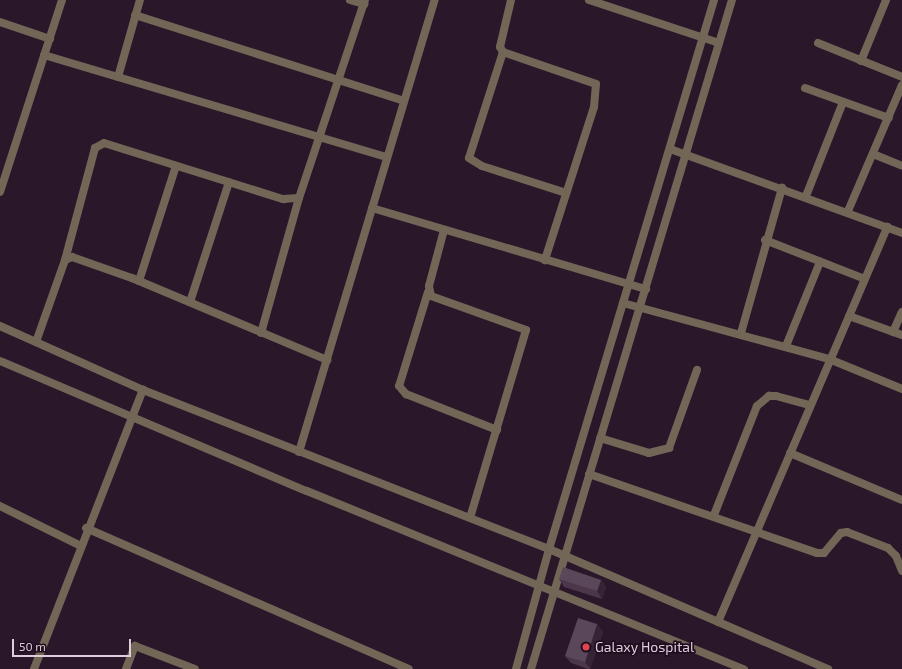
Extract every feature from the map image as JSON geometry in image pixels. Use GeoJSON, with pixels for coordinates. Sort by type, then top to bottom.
{"type":"FeatureCollection","features":[{"type":"Feature","properties":{"kind":"street"},"geometry":{"type":"LineString","coordinates":[[0,192],[62,0]]}},
{"type":"Feature","properties":{"kind":"street"},"geometry":{"type":"LineString","coordinates":[[118,77],[140,0]]}},
{"type":"Feature","properties":{"kind":"street"},"geometry":{"type":"LineString","coordinates":[[261,332],[299,198],[321,136],[337,81],[365,2],[350,0]]}},
{"type":"Feature","properties":{"kind":"street"},"geometry":{"type":"LineString","coordinates":[[299,452],[435,0]]}},
{"type":"Feature","properties":{"kind":"street"},"geometry":{"type":"LineString","coordinates":[[511,0],[500,47],[503,52],[596,84],[594,107],[545,260]]}},
{"type":"Feature","properties":{"kind":"street"},"geometry":{"type":"LineString","coordinates":[[589,0],[719,43]]}},
{"type":"Feature","properties":{"kind":"street"},"geometry":{"type":"LineString","coordinates":[[516,669],[549,549],[714,0]]}},
{"type":"Feature","properties":{"kind":"street"},"geometry":{"type":"LineString","coordinates":[[531,669],[589,474],[641,308],[732,0]]}},
{"type":"Feature","properties":{"kind":"street"},"geometry":{"type":"LineString","coordinates":[[861,61],[886,0]]}},
{"type":"Feature","properties":{"kind":"street"},"geometry":{"type":"LineString","coordinates":[[135,15],[337,81],[404,101]]}},
{"type":"Feature","properties":{"kind":"street"},"geometry":{"type":"LineString","coordinates":[[0,22],[50,39]]}},
{"type":"Feature","properties":{"kind":"street"},"geometry":{"type":"LineString","coordinates":[[818,43],[902,77]]}},
{"type":"Feature","properties":{"kind":"street"},"geometry":{"type":"LineString","coordinates":[[503,52],[469,158],[477,164],[566,193]]}},
{"type":"Feature","properties":{"kind":"street"},"geometry":{"type":"LineString","coordinates":[[44,55],[321,136],[387,157]]}},
{"type":"Feature","properties":{"kind":"street"},"geometry":{"type":"LineString","coordinates":[[848,211],[902,85]]}},
{"type":"Feature","properties":{"kind":"street"},"geometry":{"type":"LineString","coordinates":[[805,88],[889,118]]}},
{"type":"Feature","properties":{"kind":"street"},"geometry":{"type":"LineString","coordinates":[[806,196],[843,102]]}},
{"type":"Feature","properties":{"kind":"street"},"geometry":{"type":"LineString","coordinates":[[36,342],[65,260],[94,148],[112,145],[283,199],[299,198]]}},
{"type":"Feature","properties":{"kind":"street"},"geometry":{"type":"LineString","coordinates":[[670,148],[848,211],[902,233]]}},
{"type":"Feature","properties":{"kind":"street"},"geometry":{"type":"LineString","coordinates":[[873,154],[902,166]]}},
{"type":"Feature","properties":{"kind":"street"},"geometry":{"type":"LineString","coordinates":[[139,281],[176,166]]}},
{"type":"Feature","properties":{"kind":"street"},"geometry":{"type":"LineString","coordinates":[[190,302],[229,182]]}},
{"type":"Feature","properties":{"kind":"street"},"geometry":{"type":"LineString","coordinates":[[741,333],[765,240],[782,188]]}},
{"type":"Feature","properties":{"kind":"street"},"geometry":{"type":"LineString","coordinates":[[372,208],[646,289]]}},
{"type":"Feature","properties":{"kind":"street"},"geometry":{"type":"LineString","coordinates":[[718,622],[829,359],[887,227]]}},
{"type":"Feature","properties":{"kind":"street"},"geometry":{"type":"LineString","coordinates":[[444,230],[428,292],[399,381],[402,391],[497,430]]}},
{"type":"Feature","properties":{"kind":"street"},"geometry":{"type":"LineString","coordinates":[[765,240],[865,280]]}},
{"type":"Feature","properties":{"kind":"street"},"geometry":{"type":"LineString","coordinates":[[65,260],[82,260],[139,281],[327,360]]}},
{"type":"Feature","properties":{"kind":"street"},"geometry":{"type":"LineString","coordinates":[[786,346],[820,262]]}},
{"type":"Feature","properties":{"kind":"street"},"geometry":{"type":"LineString","coordinates":[[428,292],[526,330],[470,518]]}},
{"type":"Feature","properties":{"kind":"street"},"geometry":{"type":"LineString","coordinates":[[623,303],[741,333],[829,359],[902,389]]}},
{"type":"Feature","properties":{"kind":"street"},"geometry":{"type":"LineString","coordinates":[[893,332],[902,312]]}},
{"type":"Feature","properties":{"kind":"street"},"geometry":{"type":"LineString","coordinates":[[848,316],[902,335]]}},
{"type":"Feature","properties":{"kind":"street"},"geometry":{"type":"LineString","coordinates":[[0,326],[143,390],[549,549],[564,557],[828,669]]}},
{"type":"Feature","properties":{"kind":"street"},"geometry":{"type":"LineString","coordinates":[[0,361],[131,418],[744,669]]}},
{"type":"Feature","properties":{"kind":"street"},"geometry":{"type":"LineString","coordinates":[[600,438],[649,453],[669,448],[697,370]]}},
{"type":"Feature","properties":{"kind":"street"},"geometry":{"type":"LineString","coordinates":[[34,669],[81,546],[86,528],[143,390]]}},
{"type":"Feature","properties":{"kind":"street"},"geometry":{"type":"LineString","coordinates":[[714,515],[758,406],[769,396],[776,396],[810,405]]}},
{"type":"Feature","properties":{"kind":"street"},"geometry":{"type":"LineString","coordinates":[[790,453],[902,500]]}},
{"type":"Feature","properties":{"kind":"street"},"geometry":{"type":"LineString","coordinates":[[589,474],[824,553],[841,533],[847,532],[888,548],[896,556],[902,571]]}},
{"type":"Feature","properties":{"kind":"street"},"geometry":{"type":"LineString","coordinates":[[0,506],[81,546]]}},
{"type":"Feature","properties":{"kind":"street"},"geometry":{"type":"LineString","coordinates":[[86,528],[409,669]]}},
{"type":"Feature","properties":{"kind":"street"},"geometry":{"type":"LineString","coordinates":[[126,669],[134,646],[195,669]]}},
{"type":"Feature","properties":{"kind":"building"},"geometry":{"type":"Polygon","coordinates":[[[563,567],[601,580],[597,591],[559,579],[563,567]]]}},
{"type":"Feature","properties":{"kind":"building"},"geometry":{"type":"Polygon","coordinates":[[[578,618],[597,624],[585,662],[565,656],[578,618]]]}},
{"type":"Feature","properties":{"kind":"place","name":"Galaxy Hospital"},"geometry":{"type":"Point","coordinates":[586,647]}}]}
